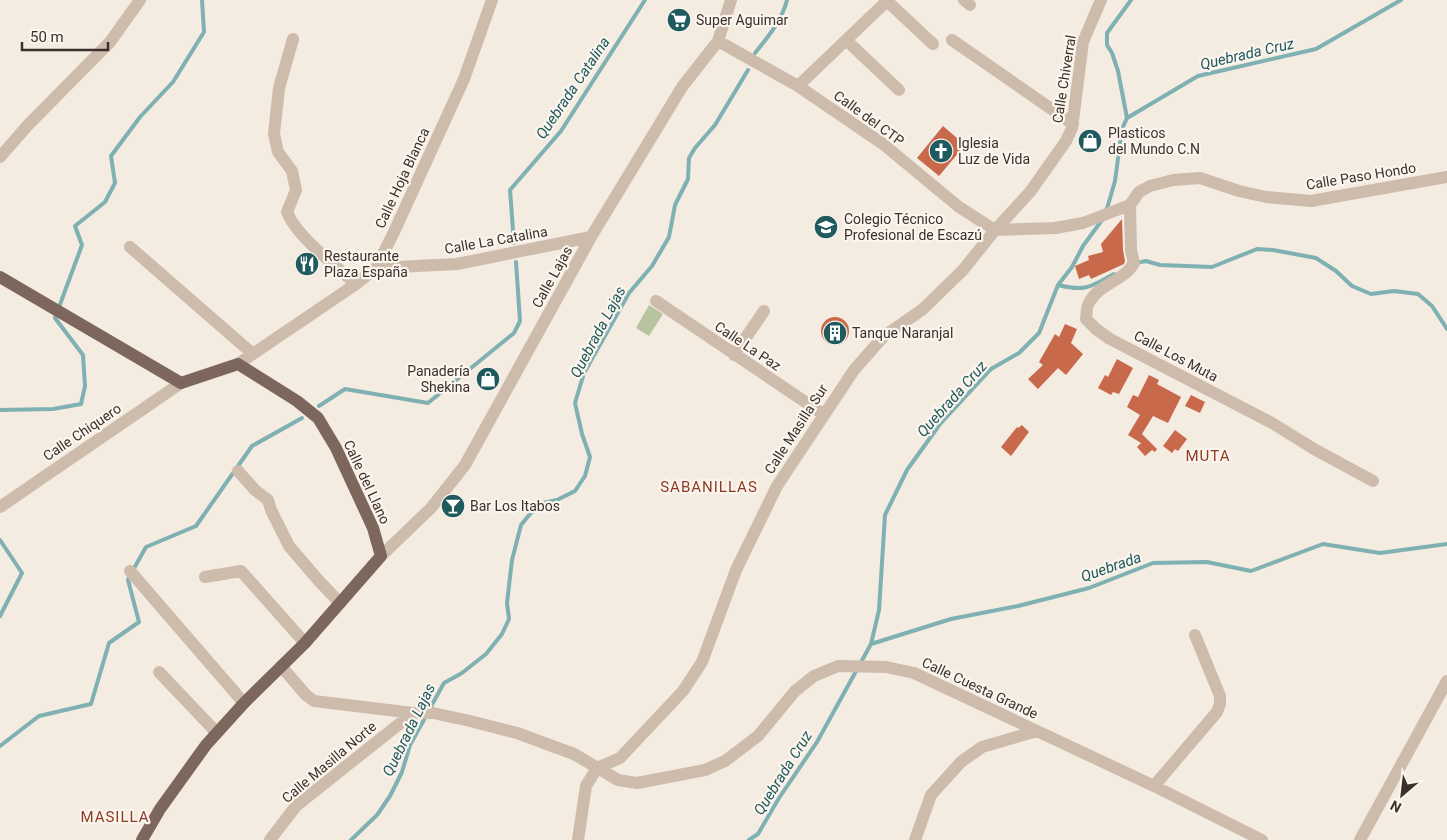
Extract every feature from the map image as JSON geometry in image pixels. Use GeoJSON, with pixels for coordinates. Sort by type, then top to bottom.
{"type":"FeatureCollection","features":[{"type":"Feature","properties":{"kind":"main road"},"geometry":{"type":"LineString","coordinates":[[0,277],[181,384],[238,364]]}},
{"type":"Feature","properties":{"kind":"main road","name":"Calle del Llano"},"geometry":{"type":"LineString","coordinates":[[238,364],[297,401],[318,418],[336,448],[373,528],[381,556]]}},
{"type":"Feature","properties":{"kind":"main road"},"geometry":{"type":"LineString","coordinates":[[142,840],[160,809],[206,745],[244,703],[305,643],[381,556]]}},
{"type":"Feature","properties":{"kind":"street"},"geometry":{"type":"LineString","coordinates":[[0,157],[28,125],[110,42],[140,0]]}},
{"type":"Feature","properties":{"kind":"street","name":"Calle Hoja Blanca"},"geometry":{"type":"LineString","coordinates":[[238,364],[356,284],[376,268],[464,79],[492,0]]}},
{"type":"Feature","properties":{"kind":"street","name":"Calle Lajas"},"geometry":{"type":"LineString","coordinates":[[381,556],[431,508],[465,465],[592,237],[682,87],[718,41],[730,0]]}},
{"type":"Feature","properties":{"kind":"street"},"geometry":{"type":"LineString","coordinates":[[798,86],[887,0],[933,44]]}},
{"type":"Feature","properties":{"kind":"street","name":"Calle Chiverral"},"geometry":{"type":"LineString","coordinates":[[995,230],[1030,192],[1066,141],[1073,124],[1083,42],[1100,1]]}},
{"type":"Feature","properties":{"kind":"street"},"geometry":{"type":"LineString","coordinates":[[293,39],[279,88],[274,134],[278,152],[292,170],[296,190],[287,212],[290,221],[303,235],[356,284]]}},
{"type":"Feature","properties":{"kind":"street"},"geometry":{"type":"LineString","coordinates":[[846,40],[899,90]]}},
{"type":"Feature","properties":{"kind":"street"},"geometry":{"type":"LineString","coordinates":[[952,40],[1073,124]]}},
{"type":"Feature","properties":{"kind":"street","name":"Calle del CTP"},"geometry":{"type":"LineString","coordinates":[[718,41],[798,86],[883,144],[959,207],[995,230]]}},
{"type":"Feature","properties":{"kind":"street","name":"Calle Paso Hondo"},"geometry":{"type":"LineString","coordinates":[[995,230],[1055,228],[1083,223],[1130,205],[1139,192],[1150,186],[1173,180],[1200,178],[1239,191],[1266,197],[1311,201],[1447,177]]}},
{"type":"Feature","properties":{"kind":"street","name":"Calle Los Muta"},"geometry":{"type":"LineString","coordinates":[[1130,205],[1130,241],[1134,260],[1130,270],[1100,290],[1088,304],[1086,319],[1096,329],[1373,481]]}},
{"type":"Feature","properties":{"kind":"street","name":"Calle Masilla Sur"},"geometry":{"type":"LineString","coordinates":[[597,768],[620,758],[683,691],[702,662],[736,570],[777,486],[854,370],[883,337],[923,309],[940,294],[995,230]]}},
{"type":"Feature","properties":{"kind":"street","name":"Calle La Catalina"},"geometry":{"type":"LineString","coordinates":[[376,268],[457,264],[592,237]]}},
{"type":"Feature","properties":{"kind":"street"},"geometry":{"type":"LineString","coordinates":[[130,247],[253,354]]}},
{"type":"Feature","properties":{"kind":"street","name":"Calle La Paz"},"geometry":{"type":"LineString","coordinates":[[656,301],[823,414]]}},
{"type":"Feature","properties":{"kind":"street"},"geometry":{"type":"LineString","coordinates":[[734,355],[764,311]]}},
{"type":"Feature","properties":{"kind":"street","name":"Calle Chiquero"},"geometry":{"type":"LineString","coordinates":[[0,507],[181,384]]}},
{"type":"Feature","properties":{"kind":"street"},"geometry":{"type":"LineString","coordinates":[[238,471],[255,490],[268,500],[289,546],[340,603]]}},
{"type":"Feature","properties":{"kind":"street"},"geometry":{"type":"LineString","coordinates":[[130,571],[244,703]]}},
{"type":"Feature","properties":{"kind":"street"},"geometry":{"type":"LineString","coordinates":[[205,577],[241,571],[305,643]]}},
{"type":"Feature","properties":{"kind":"street"},"geometry":{"type":"LineString","coordinates":[[1154,786],[1206,726],[1217,712],[1220,704],[1220,696],[1195,635]]}},
{"type":"Feature","properties":{"kind":"street","name":"Calle Cuesta Grande"},"geometry":{"type":"LineString","coordinates":[[281,666],[306,695],[314,701],[413,713],[433,713],[470,721],[516,734],[574,754],[618,780],[636,783],[705,770],[725,761],[758,736],[795,691],[814,676],[838,666],[886,667],[914,673],[1154,786],[1262,840]]}},
{"type":"Feature","properties":{"kind":"street"},"geometry":{"type":"LineString","coordinates":[[159,672],[217,733]]}},
{"type":"Feature","properties":{"kind":"street"},"geometry":{"type":"LineString","coordinates":[[1360,840],[1447,681]]}},
{"type":"Feature","properties":{"kind":"street","name":"Calle Masilla Norte"},"geometry":{"type":"LineString","coordinates":[[270,840],[296,806],[413,713]]}},
{"type":"Feature","properties":{"kind":"street"},"geometry":{"type":"LineString","coordinates":[[915,840],[931,795],[961,762],[982,747],[1037,731]]}},
{"type":"Feature","properties":{"kind":"street"},"geometry":{"type":"LineString","coordinates":[[578,840],[586,786],[597,768]]}},
{"type":"Feature","properties":{"kind":"green space"},"geometry":{"type":"Polygon","coordinates":[[[649,305],[663,314],[649,336],[636,328],[649,305]]]}},
{"type":"Feature","properties":{"kind":"building","name":"Iglesia Luz de Vida"},"geometry":{"type":"Polygon","coordinates":[[[943,126],[965,145],[939,176],[917,158],[943,126]]]}},
{"type":"Feature","properties":{"kind":"building"},"geometry":{"type":"Polygon","coordinates":[[[1122,219],[1124,264],[1091,279],[1089,275],[1079,279],[1075,266],[1089,260],[1088,256],[1103,252],[1101,244],[1122,219]]]}},
{"type":"Feature","properties":{"kind":"building","name":"Tanque Naranjal"},"geometry":{"type":"Polygon","coordinates":[[[835,317],[845,321],[849,331],[845,341],[835,345],[825,341],[821,331],[825,321],[835,317]]]}},
{"type":"Feature","properties":{"kind":"building"},"geometry":{"type":"Polygon","coordinates":[[[1065,324],[1077,329],[1071,343],[1083,354],[1066,375],[1058,368],[1038,389],[1028,379],[1043,365],[1039,362],[1055,334],[1059,337],[1065,324]]]}},
{"type":"Feature","properties":{"kind":"building"},"geometry":{"type":"Polygon","coordinates":[[[1117,359],[1133,368],[1119,394],[1113,392],[1111,395],[1098,388],[1105,375],[1108,377],[1117,359]]]}},
{"type":"Feature","properties":{"kind":"building"},"geometry":{"type":"Polygon","coordinates":[[[1149,375],[1159,380],[1157,384],[1181,397],[1168,423],[1153,416],[1142,434],[1157,449],[1155,452],[1152,450],[1145,456],[1137,447],[1141,443],[1128,435],[1140,415],[1127,407],[1133,395],[1138,397],[1149,375]]]}},
{"type":"Feature","properties":{"kind":"building"},"geometry":{"type":"Polygon","coordinates":[[[1191,395],[1205,402],[1200,413],[1185,406],[1191,395]]]}},
{"type":"Feature","properties":{"kind":"building"},"geometry":{"type":"Polygon","coordinates":[[[1022,425],[1029,432],[1011,456],[1001,447],[1017,427],[1022,425]]]}},
{"type":"Feature","properties":{"kind":"building"},"geometry":{"type":"Polygon","coordinates":[[[1175,430],[1187,439],[1178,451],[1175,449],[1172,453],[1163,446],[1175,430]]]}},
{"type":"Feature","properties":{"kind":"waterway"},"geometry":{"type":"LineString","coordinates":[[0,410],[53,409],[81,404],[85,386],[83,355],[55,318],[82,245],[75,226],[105,202],[115,183],[111,156],[140,117],[173,82],[204,32],[202,0]]}},
{"type":"Feature","properties":{"kind":"waterway","name":"Quebrada Catalina"},"geometry":{"type":"LineString","coordinates":[[514,243],[510,190],[561,131],[645,0]]}},
{"type":"Feature","properties":{"kind":"waterway","name":"Quebrada Lajas"},"geometry":{"type":"LineString","coordinates":[[755,53],[778,21],[787,0]]}},
{"type":"Feature","properties":{"kind":"waterway"},"geometry":{"type":"LineString","coordinates":[[1127,118],[1118,71],[1107,45],[1107,33],[1131,0]]}},
{"type":"Feature","properties":{"kind":"waterway","name":"Quebrada Cruz"},"geometry":{"type":"LineString","coordinates":[[1106,212],[1115,181],[1122,129],[1127,118],[1198,76],[1316,49],[1401,0]]}},
{"type":"Feature","properties":{"kind":"waterway","name":"Quebrada Lajas"},"geometry":{"type":"LineString","coordinates":[[429,710],[444,683],[462,673],[486,654],[502,634],[509,619],[507,603],[512,560],[521,525],[543,503],[557,500],[575,491],[585,476],[590,457],[582,434],[575,403],[584,373],[629,293],[652,266],[669,237],[675,205],[688,179],[689,158],[715,125],[748,70]]}},
{"type":"Feature","properties":{"kind":"waterway","name":"Quebrada Cruz"},"geometry":{"type":"LineString","coordinates":[[749,840],[758,834],[779,798],[817,742],[871,644],[879,610],[885,515],[907,470],[940,424],[991,369],[1019,353],[1039,333],[1058,285],[1072,267],[1083,246],[1102,220]]}},
{"type":"Feature","properties":{"kind":"waterway"},"geometry":{"type":"LineString","coordinates":[[1136,263],[1146,261],[1160,265],[1212,267],[1257,249],[1316,258],[1336,271],[1352,286],[1371,294],[1394,291],[1418,294],[1432,306],[1447,329]]}},
{"type":"Feature","properties":{"kind":"waterway","name":"Quebrada Catalina"},"geometry":{"type":"LineString","coordinates":[[319,406],[345,389],[428,403],[514,333],[520,321],[516,262]]}},
{"type":"Feature","properties":{"kind":"waterway"},"geometry":{"type":"LineString","coordinates":[[1058,285],[1082,288],[1114,274]]}},
{"type":"Feature","properties":{"kind":"waterway","name":"Quebrada Catalina"},"geometry":{"type":"LineString","coordinates":[[133,570],[146,547],[196,526],[252,446],[302,418]]}},
{"type":"Feature","properties":{"kind":"waterway"},"geometry":{"type":"LineString","coordinates":[[0,540],[22,573],[0,616]]}},
{"type":"Feature","properties":{"kind":"waterway","name":"Quebrada"},"geometry":{"type":"LineString","coordinates":[[871,644],[951,619],[1018,606],[1089,588],[1153,563],[1207,562],[1251,571],[1323,544],[1380,553],[1447,544]]}},
{"type":"Feature","properties":{"kind":"waterway","name":"Quebrada Catalina"},"geometry":{"type":"LineString","coordinates":[[0,746],[39,716],[91,704],[109,643],[139,622],[128,580],[130,576]]}},
{"type":"Feature","properties":{"kind":"waterway","name":"Quebrada Lajas"},"geometry":{"type":"LineString","coordinates":[[351,840],[377,815],[390,796],[402,772],[410,745],[426,716]]}},
{"type":"Feature","properties":{"kind":"place","name":"Super Aguimar"},"geometry":{"type":"Point","coordinates":[679,20]}},
{"type":"Feature","properties":{"kind":"place","name":"Plasticos del Mundo C.N"},"geometry":{"type":"Point","coordinates":[1090,141]}},
{"type":"Feature","properties":{"kind":"place","name":"Iglesia Luz de Vida"},"geometry":{"type":"Point","coordinates":[941,151]}},
{"type":"Feature","properties":{"kind":"place","name":"Colegio Técnico Profesional de Escazú"},"geometry":{"type":"Point","coordinates":[826,227]}},
{"type":"Feature","properties":{"kind":"place","name":"Restaurante Plaza España"},"geometry":{"type":"Point","coordinates":[307,264]}},
{"type":"Feature","properties":{"kind":"place","name":"Tanque Naranjal"},"geometry":{"type":"Point","coordinates":[835,333]}},
{"type":"Feature","properties":{"kind":"place","name":"Panadería Shekina"},"geometry":{"type":"Point","coordinates":[488,379]}},
{"type":"Feature","properties":{"kind":"place","name":"Bar Los Itabos"},"geometry":{"type":"Point","coordinates":[453,506]}},
{"type":"Feature","properties":{"kind":"district","name":"MUTA"},"geometry":{"type":"Point","coordinates":[1208,456]}},
{"type":"Feature","properties":{"kind":"district","name":"SABANILLAS"},"geometry":{"type":"Point","coordinates":[709,487]}},
{"type":"Feature","properties":{"kind":"district","name":"MASILLA"},"geometry":{"type":"Point","coordinates":[115,817]}}]}
